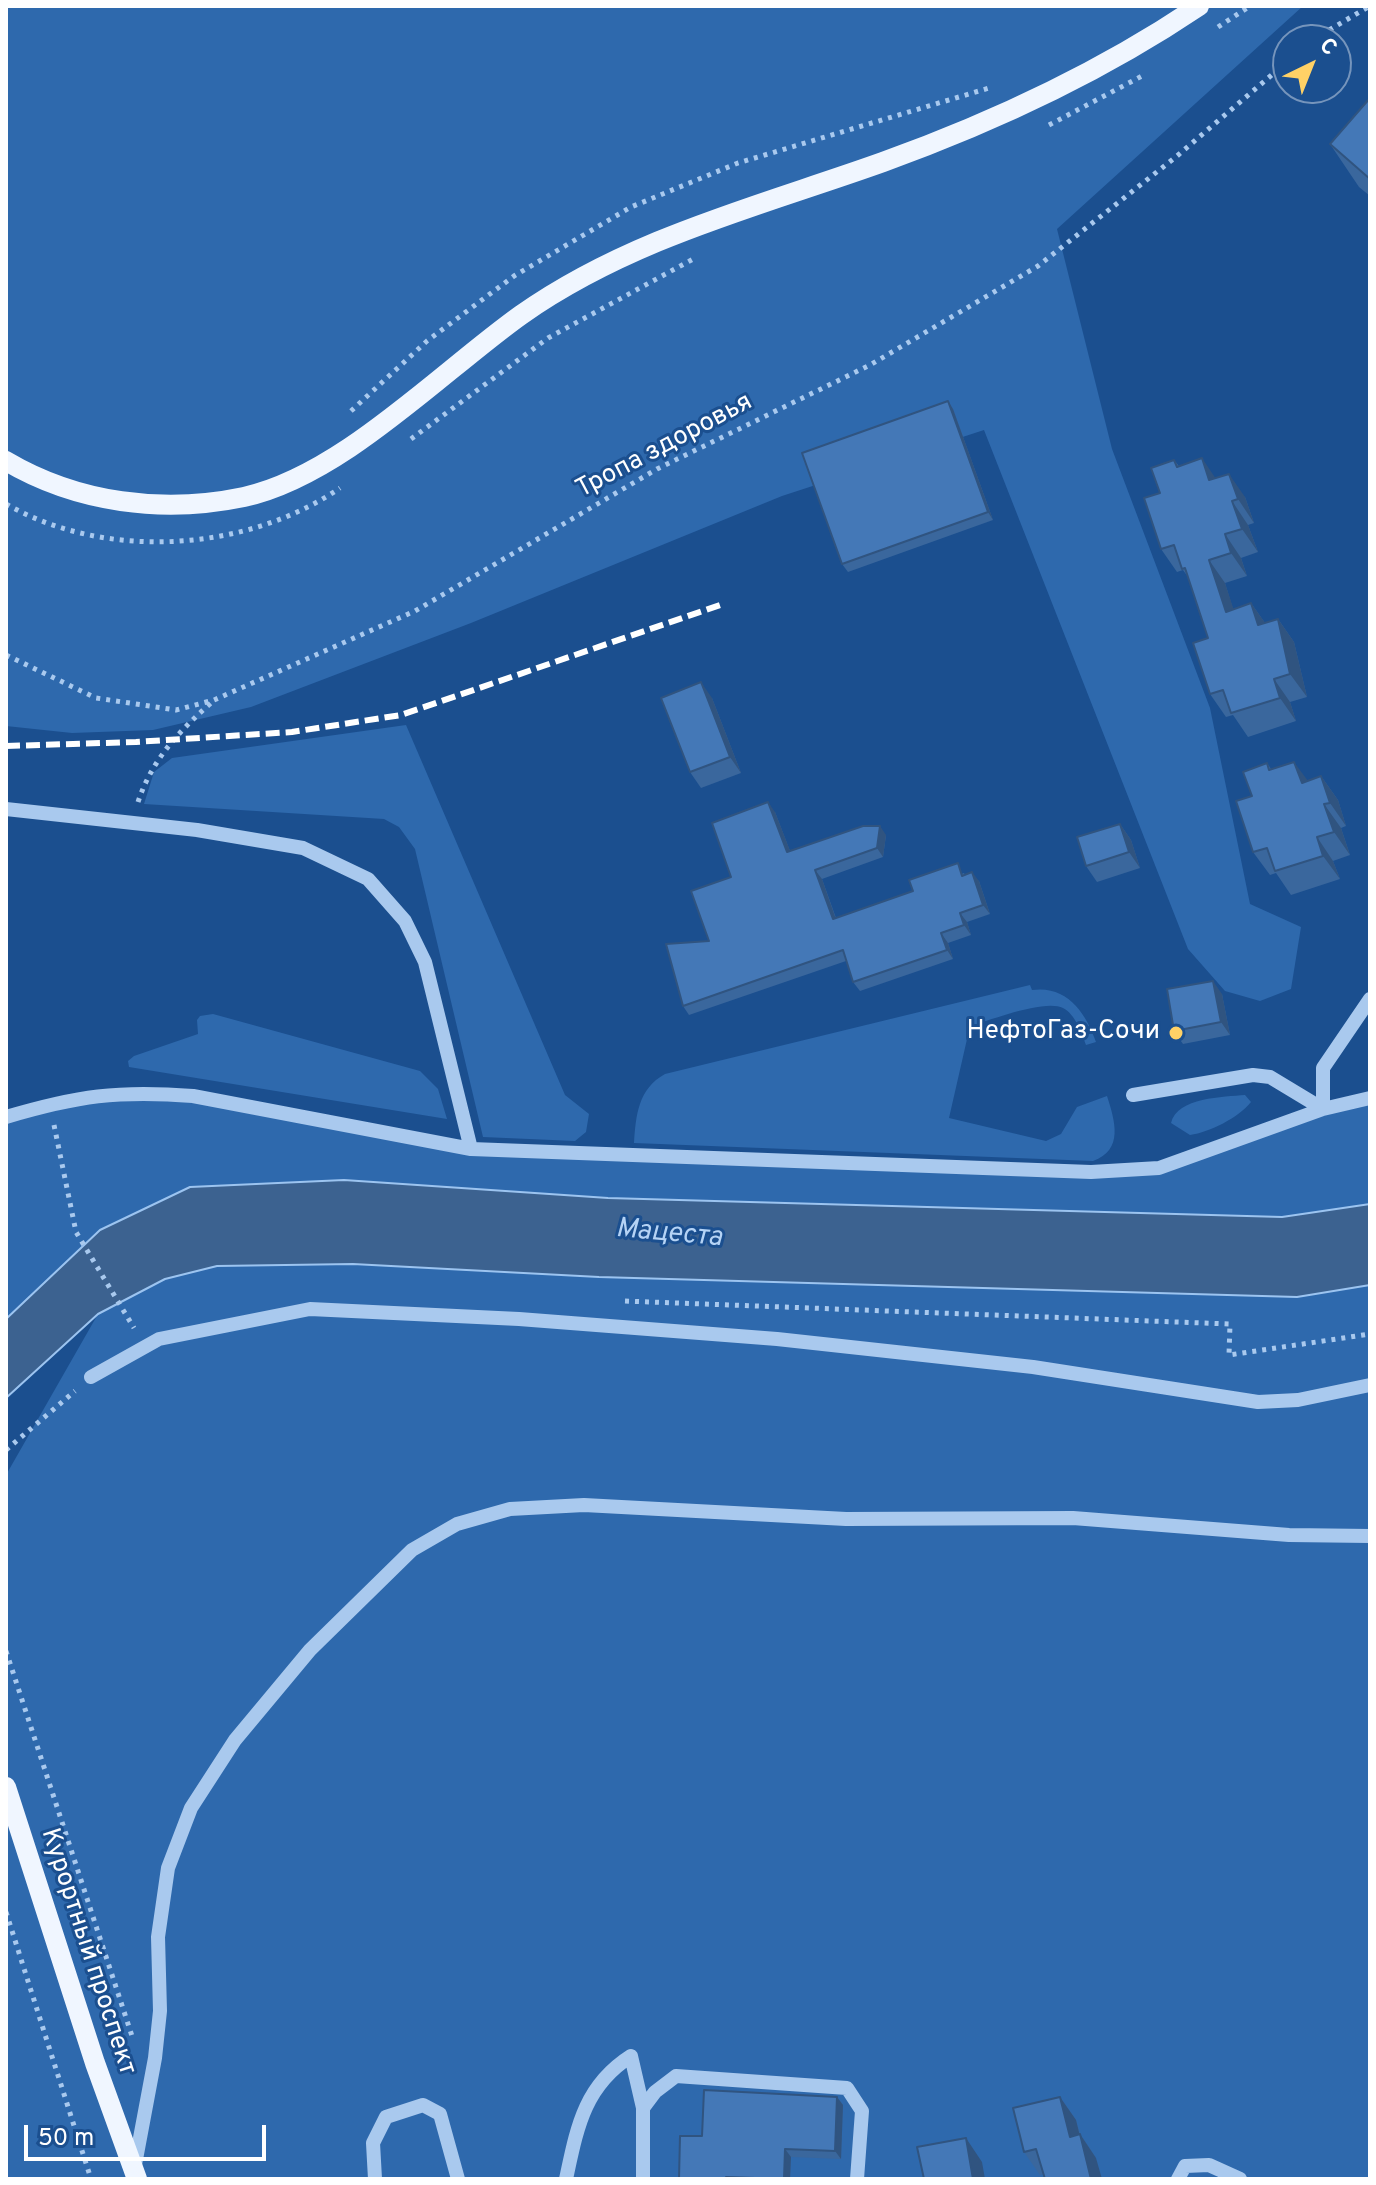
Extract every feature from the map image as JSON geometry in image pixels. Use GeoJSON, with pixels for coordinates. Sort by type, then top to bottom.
{"type":"FeatureCollection","features":[{"type":"Feature","properties":{"kind":"main road"},"geometry":{"type":"LineString","coordinates":[[6,461],[39,481],[111,501],[176,506],[246,496],[310,471],[379,425],[522,314],[576,280],[677,232],[980,125],[1056,91],[1199,6]]}},
{"type":"Feature","properties":{"kind":"main road","name":"Курортный проспект"},"geometry":{"type":"LineString","coordinates":[[6,1787],[95,2063],[135,2174]]}},
{"type":"Feature","properties":{"kind":"street"},"geometry":{"type":"LineString","coordinates":[[6,809],[168,827],[303,848],[368,879],[405,921],[425,962],[471,1149]]}},
{"type":"Feature","properties":{"kind":"street"},"geometry":{"type":"LineString","coordinates":[[1323,1109],[1323,1068],[1370,999]]}},
{"type":"Feature","properties":{"kind":"street"},"geometry":{"type":"LineString","coordinates":[[1133,1095],[1253,1075],[1270,1077],[1323,1109]]}},
{"type":"Feature","properties":{"kind":"street"},"geometry":{"type":"LineString","coordinates":[[6,1117],[108,1092],[193,1096],[471,1149],[1091,1172],[1159,1168],[1323,1109],[1370,1098]]}},
{"type":"Feature","properties":{"kind":"street"},"geometry":{"type":"LineString","coordinates":[[91,1377],[159,1339],[310,1309],[519,1319],[777,1339],[1033,1367],[1258,1402],[1298,1400],[1370,1385]]}},
{"type":"Feature","properties":{"kind":"street"},"geometry":{"type":"LineString","coordinates":[[135,2174],[155,2058],[160,2011],[158,1937],[168,1868],[191,1808],[235,1740],[310,1650],[412,1550],[457,1524],[510,1509],[584,1505],[846,1519],[1073,1518],[1289,1535],[1370,1536]]}},
{"type":"Feature","properties":{"kind":"street"},"geometry":{"type":"LineString","coordinates":[[566,2179],[580,2116],[608,2071],[631,2056],[643,2108],[643,2179]]}},
{"type":"Feature","properties":{"kind":"street"},"geometry":{"type":"LineString","coordinates":[[643,2108],[655,2092],[676,2076],[847,2088],[862,2111],[857,2179]]}},
{"type":"Feature","properties":{"kind":"street"},"geometry":{"type":"LineString","coordinates":[[375,2179],[373,2143],[386,2117],[423,2105],[440,2114],[458,2179]]}},
{"type":"Feature","properties":{"kind":"street"},"geometry":{"type":"LineString","coordinates":[[1178,2179],[1185,2166],[1209,2165],[1240,2179]]}},
{"type":"Feature","properties":{"kind":"path"},"geometry":{"type":"LineString","coordinates":[[1211,31],[1250,6]]}},
{"type":"Feature","properties":{"kind":"path"},"geometry":{"type":"LineString","coordinates":[[1339,24],[1370,6]]}},
{"type":"Feature","properties":{"kind":"path"},"geometry":{"type":"LineString","coordinates":[[1042,127],[1084,109],[1149,72]]}},
{"type":"Feature","properties":{"kind":"path","name":"Тропа здоровья"},"geometry":{"type":"LineString","coordinates":[[6,655],[96,698],[176,710],[214,700],[415,611],[657,469],[870,365],[1038,266],[1177,156],[1272,75]]}},
{"type":"Feature","properties":{"kind":"path"},"geometry":{"type":"LineString","coordinates":[[408,441],[548,338],[645,282],[698,257]]}},
{"type":"Feature","properties":{"kind":"path"},"geometry":{"type":"LineString","coordinates":[[6,504],[66,527],[155,543],[217,539],[252,529],[320,502],[345,484]]}},
{"type":"Feature","properties":{"kind":"path"},"geometry":{"type":"LineString","coordinates":[[138,803],[156,760],[179,732],[214,700]]}},
{"type":"Feature","properties":{"kind":"path"},"geometry":{"type":"LineString","coordinates":[[50,1104],[76,1232],[124,1314]]}},
{"type":"Feature","properties":{"kind":"path"},"geometry":{"type":"LineString","coordinates":[[6,1450],[91,1377]]}},
{"type":"Feature","properties":{"kind":"path"},"geometry":{"type":"LineString","coordinates":[[6,1651],[132,2036]]}},
{"type":"Feature","properties":{"kind":"path"},"geometry":{"type":"LineString","coordinates":[[6,1912],[91,2179]]}},
{"type":"Feature","properties":{"kind":"shaded area"},"geometry":{"type":"Polygon","coordinates":[[[6,6],[1303,6],[1283,24],[1272,24],[1272,34],[1057,229],[1112,449],[1210,708],[1250,904],[1301,927],[1291,989],[1260,1001],[1225,991],[1188,949],[984,430],[782,496],[471,623],[251,707],[153,730],[72,733],[6,726],[6,6]]]}},
{"type":"Feature","properties":{"kind":"shaded area"},"geometry":{"type":"Polygon","coordinates":[[[406,725],[565,1095],[589,1114],[586,1132],[575,1141],[483,1137],[415,849],[399,827],[384,819],[144,804],[154,772],[172,758],[406,725]]]}},
{"type":"Feature","properties":{"kind":"shaded area"},"geometry":{"type":"Polygon","coordinates":[[[1030,985],[1032,990],[1055,992],[1073,1003],[1087,1021],[1096,1042],[1086,1045],[1071,1015],[1055,1006],[1031,1008],[970,1026],[949,1118],[1046,1141],[1061,1134],[1077,1107],[1107,1096],[1115,1134],[1109,1150],[1093,1161],[634,1143],[644,1095],[665,1074],[1030,985]]]}},
{"type":"Feature","properties":{"kind":"shaded area"},"geometry":{"type":"Polygon","coordinates":[[[213,1014],[420,1071],[438,1089],[447,1119],[129,1067],[128,1061],[134,1056],[198,1034],[197,1020],[200,1016],[213,1014]]]}},
{"type":"Feature","properties":{"kind":"shaded area"},"geometry":{"type":"Polygon","coordinates":[[[146,1092],[471,1149],[1159,1168],[1370,1098],[1370,1204],[1282,1217],[608,1198],[344,1180],[190,1187],[100,1230],[6,1319],[6,1117],[146,1092]]]}},
{"type":"Feature","properties":{"kind":"shaded area"},"geometry":{"type":"Polygon","coordinates":[[[1245,1095],[1251,1102],[1245,1108],[1206,1131],[1190,1135],[1171,1123],[1175,1114],[1192,1103],[1245,1095]]]}},
{"type":"Feature","properties":{"kind":"shaded area"},"geometry":{"type":"Polygon","coordinates":[[[353,1264],[599,1277],[1297,1297],[1370,1285],[1370,2179],[6,2179],[6,1475],[98,1314],[165,1279],[217,1266],[353,1264]]]}},
{"type":"Feature","properties":{"kind":"water","name":"Мацеста"},"geometry":{"type":"Polygon","coordinates":[[[344,1180],[608,1198],[1282,1217],[1370,1204],[1370,1285],[1297,1297],[599,1277],[353,1264],[217,1266],[165,1279],[98,1314],[6,1398],[6,1319],[100,1230],[190,1187],[344,1180]]]}},
{"type":"Feature","properties":{"kind":"building"},"geometry":{"type":"Polygon","coordinates":[[[1370,98],[1370,179],[1330,144],[1370,98]]]}},
{"type":"Feature","properties":{"kind":"building"},"geometry":{"type":"Polygon","coordinates":[[[948,401],[988,512],[842,564],[802,453],[948,401]]]}},
{"type":"Feature","properties":{"kind":"building"},"geometry":{"type":"Polygon","coordinates":[[[1202,458],[1209,480],[1229,474],[1238,499],[1232,501],[1242,529],[1225,534],[1231,553],[1209,560],[1226,612],[1251,603],[1258,625],[1278,619],[1290,674],[1274,679],[1280,698],[1231,713],[1223,690],[1210,694],[1193,643],[1208,638],[1185,568],[1182,569],[1174,545],[1161,549],[1144,498],[1160,493],[1151,468],[1174,460],[1177,467],[1202,458]]]}},
{"type":"Feature","properties":{"kind":"building"},"geometry":{"type":"Polygon","coordinates":[[[701,682],[730,757],[690,772],[661,698],[701,682]]]}},
{"type":"Feature","properties":{"kind":"building"},"geometry":{"type":"Polygon","coordinates":[[[1294,762],[1302,783],[1321,776],[1330,803],[1324,804],[1334,832],[1317,837],[1323,856],[1275,871],[1267,848],[1253,852],[1236,801],[1252,796],[1243,772],[1267,763],[1269,770],[1294,762]]]}},
{"type":"Feature","properties":{"kind":"building"},"geometry":{"type":"Polygon","coordinates":[[[768,802],[787,852],[863,826],[880,826],[877,848],[815,870],[833,919],[913,891],[909,880],[958,863],[962,876],[972,872],[983,905],[960,913],[964,925],[941,933],[947,950],[853,982],[843,950],[683,1006],[666,944],[709,941],[691,891],[731,877],[712,823],[768,802]]]}},
{"type":"Feature","properties":{"kind":"building"},"geometry":{"type":"Polygon","coordinates":[[[1120,824],[1129,852],[1086,866],[1077,837],[1120,824]]]}},
{"type":"Feature","properties":{"kind":"building"},"geometry":{"type":"Polygon","coordinates":[[[1213,981],[1221,1022],[1174,1031],[1167,989],[1213,981]]]}},
{"type":"Feature","properties":{"kind":"building"},"geometry":{"type":"Polygon","coordinates":[[[704,2090],[837,2097],[835,2151],[785,2149],[784,2179],[679,2179],[680,2136],[702,2136],[704,2090]]]}},
{"type":"Feature","properties":{"kind":"building"},"geometry":{"type":"Polygon","coordinates":[[[1060,2097],[1070,2137],[1080,2134],[1091,2179],[1045,2179],[1036,2149],[1024,2152],[1013,2108],[1060,2097]]]}},
{"type":"Feature","properties":{"kind":"building"},"geometry":{"type":"Polygon","coordinates":[[[966,2138],[973,2179],[924,2179],[917,2147],[966,2138]]]}},
{"type":"Feature","properties":{"kind":"railway"},"geometry":{"type":"LineString","coordinates":[[6,746],[292,732],[401,715],[720,605]]}},
{"type":"Feature","properties":{"kind":"place","name":"НефтоГаз-Сочи"},"geometry":{"type":"Point","coordinates":[1176,1033]}}]}
